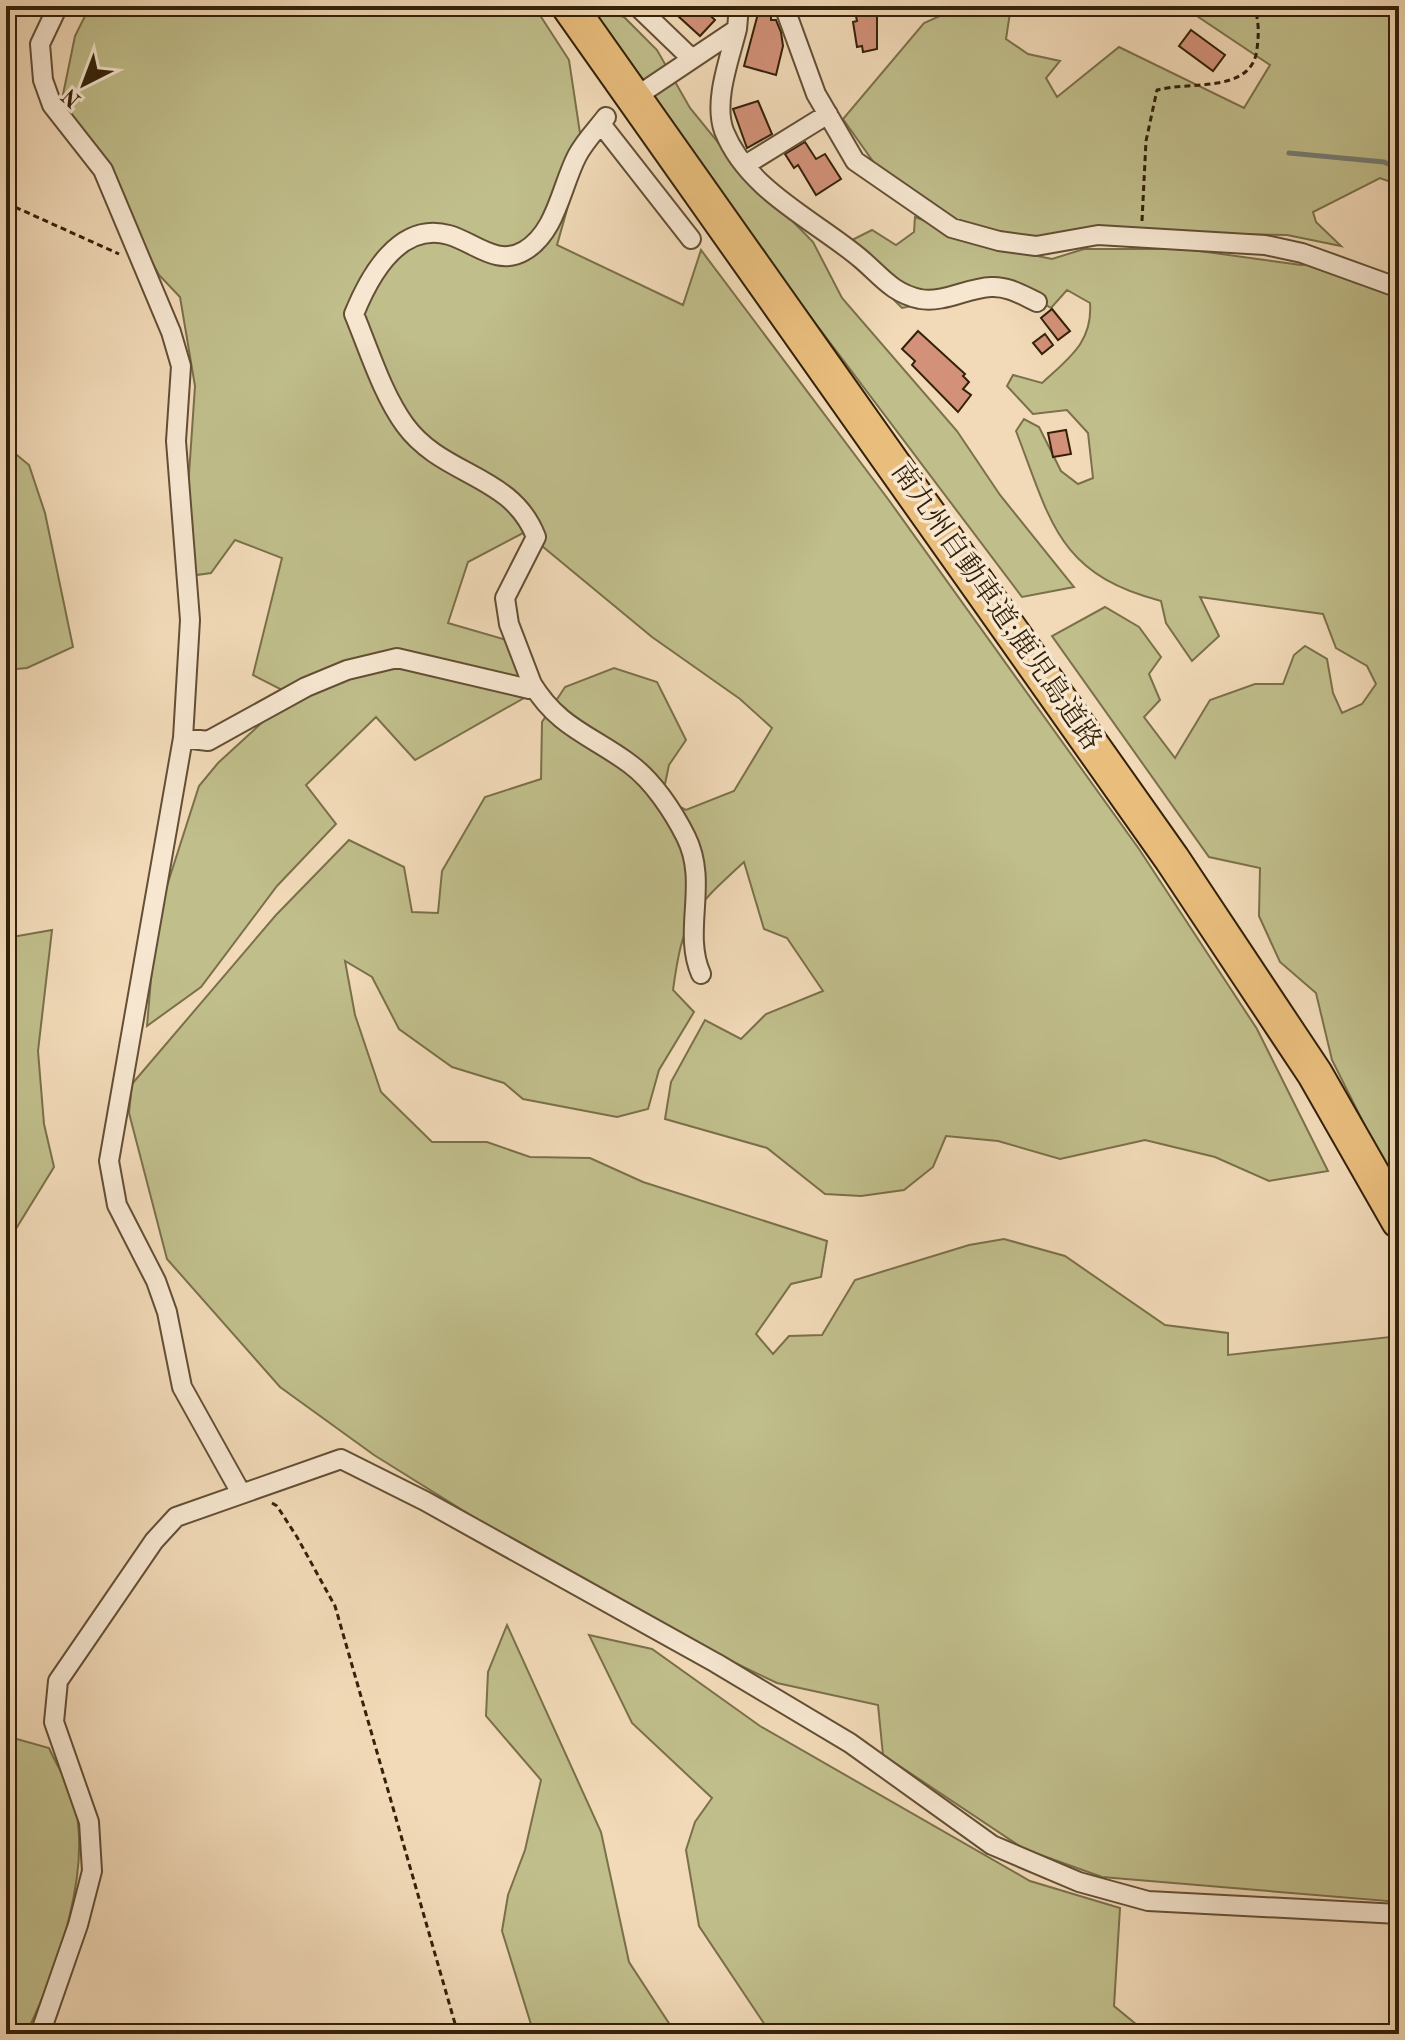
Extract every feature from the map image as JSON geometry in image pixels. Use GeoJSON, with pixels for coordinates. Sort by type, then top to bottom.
{"type":"FeatureCollection","features":[{"type":"Feature","properties":{"kind":"highway","name":"南九州自動車道;鹿児島道路"},"geometry":{"type":"LineString","coordinates":[[569,6],[743,256],[970,570],[1146,821],[1315,1074],[1399,1221]]}},
{"type":"Feature","properties":{"kind":"street"},"geometry":{"type":"LineString","coordinates":[[58,6],[40,44],[43,80],[52,105],[103,170],[171,332],[181,366],[176,441],[190,620],[183,738],[109,1161],[117,1205],[156,1281],[167,1312],[182,1387],[244,1492]]}},
{"type":"Feature","properties":{"kind":"street"},"geometry":{"type":"LineString","coordinates":[[637,6],[692,59]]}},
{"type":"Feature","properties":{"kind":"street"},"geometry":{"type":"LineString","coordinates":[[739,6],[722,104],[724,130],[747,164],[783,203],[860,258],[891,289],[932,300],[992,287],[1011,290],[1037,302]]}},
{"type":"Feature","properties":{"kind":"street"},"geometry":{"type":"LineString","coordinates":[[784,6],[816,94],[855,161],[952,228],[999,241],[1036,246],[1098,235],[1265,245],[1302,253],[1399,288]]}},
{"type":"Feature","properties":{"kind":"street"},"geometry":{"type":"LineString","coordinates":[[643,92],[737,29]]}},
{"type":"Feature","properties":{"kind":"street"},"geometry":{"type":"LineString","coordinates":[[747,164],[828,114]]}},
{"type":"Feature","properties":{"kind":"street"},"geometry":{"type":"LineString","coordinates":[[691,239],[604,120],[578,153],[543,236],[524,251],[510,256],[488,254],[448,235],[423,235],[396,248],[370,276],[354,314],[406,426],[451,467],[500,488],[529,520],[536,537],[505,598],[509,624],[532,684],[544,704],[570,728],[629,763],[650,781],[686,837],[698,875],[693,956],[701,974]]}},
{"type":"Feature","properties":{"kind":"street"},"geometry":{"type":"LineString","coordinates":[[183,738],[208,741],[306,687],[347,670],[397,658],[529,689],[532,684]]}},
{"type":"Feature","properties":{"kind":"street"},"geometry":{"type":"LineString","coordinates":[[40,2034],[78,1925],[92,1871],[89,1822],[54,1722],[58,1681],[154,1541],[176,1517],[341,1459],[467,1524],[716,1663],[850,1743],[992,1845],[1079,1882],[1148,1901],[1399,1914]]}},
{"type":"Feature","properties":{"kind":"path"},"geometry":{"type":"LineString","coordinates":[[1141,238],[1146,141],[1157,90],[1238,80],[1256,62],[1259,32],[1254,6]]}},
{"type":"Feature","properties":{"kind":"path"},"geometry":{"type":"LineString","coordinates":[[6,203],[141,264]]}},
{"type":"Feature","properties":{"kind":"path"},"geometry":{"type":"LineString","coordinates":[[244,1492],[277,1506],[335,1606],[458,2034]]}},
{"type":"Feature","properties":{"kind":"shaded area"},"geometry":{"type":"Polygon","coordinates":[[[90,6],[534,6],[569,60],[583,153],[557,245],[683,305],[701,250],[888,499],[1139,849],[1257,1029],[1328,1171],[1269,1181],[1215,1157],[1145,1140],[1060,1159],[998,1141],[946,1136],[933,1167],[904,1190],[861,1196],[825,1194],[767,1148],[665,1119],[671,1082],[705,1020],[741,1039],[766,1014],[823,991],[787,938],[764,929],[744,862],[712,892],[686,930],[673,990],[694,1012],[659,1070],[648,1109],[617,1117],[523,1099],[504,1083],[452,1067],[399,1029],[372,977],[345,961],[355,1015],[381,1092],[432,1142],[487,1142],[530,1157],[590,1158],[643,1182],[827,1241],[821,1277],[791,1284],[756,1334],[773,1354],[789,1336],[822,1335],[855,1280],[969,1245],[1004,1239],[1065,1256],[1165,1325],[1228,1333],[1228,1355],[1399,1336],[1399,1902],[1102,1877],[1024,1849],[883,1755],[878,1705],[777,1683],[613,1604],[374,1455],[280,1387],[167,1259],[129,1113],[132,1084],[276,915],[349,840],[404,867],[412,912],[438,913],[442,871],[485,797],[541,779],[542,722],[565,687],[614,668],[657,682],[686,740],[669,765],[662,798],[686,810],[734,791],[772,728],[740,699],[652,637],[525,532],[468,562],[448,623],[517,643],[524,698],[415,760],[376,717],[306,785],[336,824],[277,886],[201,987],[147,1026],[156,920],[199,786],[218,763],[292,695],[253,675],[282,558],[235,540],[211,573],[182,577],[195,386],[180,297],[159,275],[121,205],[59,114],[75,36],[90,6]]]}},
{"type":"Feature","properties":{"kind":"shaded area"},"geometry":{"type":"Polygon","coordinates":[[[589,6],[624,17],[657,50],[690,108],[729,156],[813,242],[842,298],[957,431],[1000,495],[1074,587],[1022,597],[757,246],[589,6]]]}},
{"type":"Feature","properties":{"kind":"shaded area"},"geometry":{"type":"Polygon","coordinates":[[[962,6],[1011,6],[1006,39],[1028,54],[1060,61],[1046,78],[1057,97],[1119,47],[1244,108],[1270,65],[1182,6],[1399,6],[1399,185],[1380,178],[1313,212],[1316,222],[1341,246],[1287,235],[1137,233],[1070,241],[973,230],[894,191],[843,119],[924,23],[962,6]]]}},
{"type":"Feature","properties":{"kind":"shaded area"},"geometry":{"type":"Polygon","coordinates":[[[915,217],[994,247],[1052,259],[1084,249],[1185,249],[1301,265],[1350,261],[1399,289],[1399,1194],[1332,1060],[1316,993],[1280,962],[1259,916],[1260,868],[1209,857],[1052,636],[1105,607],[1139,627],[1161,657],[1149,674],[1160,700],[1144,717],[1175,758],[1210,700],[1255,684],[1283,684],[1294,655],[1305,646],[1327,659],[1333,693],[1342,713],[1362,704],[1376,684],[1367,666],[1336,648],[1323,614],[1200,597],[1219,636],[1192,661],[1166,623],[1161,601],[1126,590],[1099,576],[1079,559],[1050,517],[1016,431],[1024,419],[1039,427],[1061,471],[1078,484],[1093,478],[1088,433],[1067,410],[1033,414],[1007,386],[1013,375],[1042,383],[1070,357],[1088,328],[1090,303],[1067,290],[1051,308],[1016,286],[902,308],[840,246],[872,230],[896,245],[914,232],[915,217]]]}},
{"type":"Feature","properties":{"kind":"shaded area"},"geometry":{"type":"Polygon","coordinates":[[[6,446],[29,465],[45,513],[73,647],[27,668],[6,670],[6,446]]]}},
{"type":"Feature","properties":{"kind":"shaded area"},"geometry":{"type":"Polygon","coordinates":[[[52,930],[38,1051],[44,1124],[54,1167],[6,1245],[6,938],[52,930]]]}},
{"type":"Feature","properties":{"kind":"shaded area"},"geometry":{"type":"Polygon","coordinates":[[[507,1625],[601,1832],[629,1962],[676,2034],[534,2034],[502,1931],[508,1895],[525,1850],[541,1780],[486,1716],[488,1672],[507,1625]]]}},
{"type":"Feature","properties":{"kind":"shaded area"},"geometry":{"type":"Polygon","coordinates":[[[589,1635],[652,1649],[760,1726],[1030,1881],[1120,1908],[1114,2006],[1148,2034],[771,2034],[699,1926],[686,1850],[695,1822],[712,1798],[632,1723],[589,1635]]]}},
{"type":"Feature","properties":{"kind":"shaded area"},"geometry":{"type":"Polygon","coordinates":[[[6,1736],[49,1748],[73,1798],[78,1826],[76,1887],[69,1918],[49,1980],[26,2034],[6,2034],[6,1736]]]}},
{"type":"Feature","properties":{"kind":"building"},"geometry":{"type":"Polygon","coordinates":[[[667,6],[700,6],[715,20],[700,36],[667,6]]]}},
{"type":"Feature","properties":{"kind":"building"},"geometry":{"type":"Polygon","coordinates":[[[760,6],[771,6],[771,20],[776,20],[781,32],[783,46],[776,75],[744,66],[760,6]]]}},
{"type":"Feature","properties":{"kind":"building"},"geometry":{"type":"Polygon","coordinates":[[[854,6],[877,6],[877,49],[863,52],[862,46],[857,47],[854,6]]]}},
{"type":"Feature","properties":{"kind":"building"},"geometry":{"type":"Polygon","coordinates":[[[1191,30],[1225,55],[1213,71],[1179,46],[1191,30]]]}},
{"type":"Feature","properties":{"kind":"building"},"geometry":{"type":"Polygon","coordinates":[[[758,101],[772,134],[747,148],[733,109],[758,101]]]}},
{"type":"Feature","properties":{"kind":"building"},"geometry":{"type":"Polygon","coordinates":[[[805,142],[816,159],[825,154],[841,179],[816,195],[798,165],[794,168],[785,154],[805,142]]]}},
{"type":"Feature","properties":{"kind":"building"},"geometry":{"type":"Polygon","coordinates":[[[1052,309],[1070,331],[1058,340],[1041,318],[1052,309]]]}},
{"type":"Feature","properties":{"kind":"building"},"geometry":{"type":"Polygon","coordinates":[[[918,331],[965,374],[963,376],[969,382],[963,389],[971,395],[958,412],[912,365],[915,361],[902,349],[918,331]]]}},
{"type":"Feature","properties":{"kind":"building"},"geometry":{"type":"Polygon","coordinates":[[[1045,334],[1053,345],[1042,354],[1033,343],[1045,334]]]}},
{"type":"Feature","properties":{"kind":"building"},"geometry":{"type":"Polygon","coordinates":[[[1066,430],[1071,454],[1053,457],[1048,433],[1066,430]]]}},
{"type":"Feature","properties":{"kind":"waterway"},"geometry":{"type":"LineString","coordinates":[[1289,153],[1384,162],[1399,169]]}}]}
